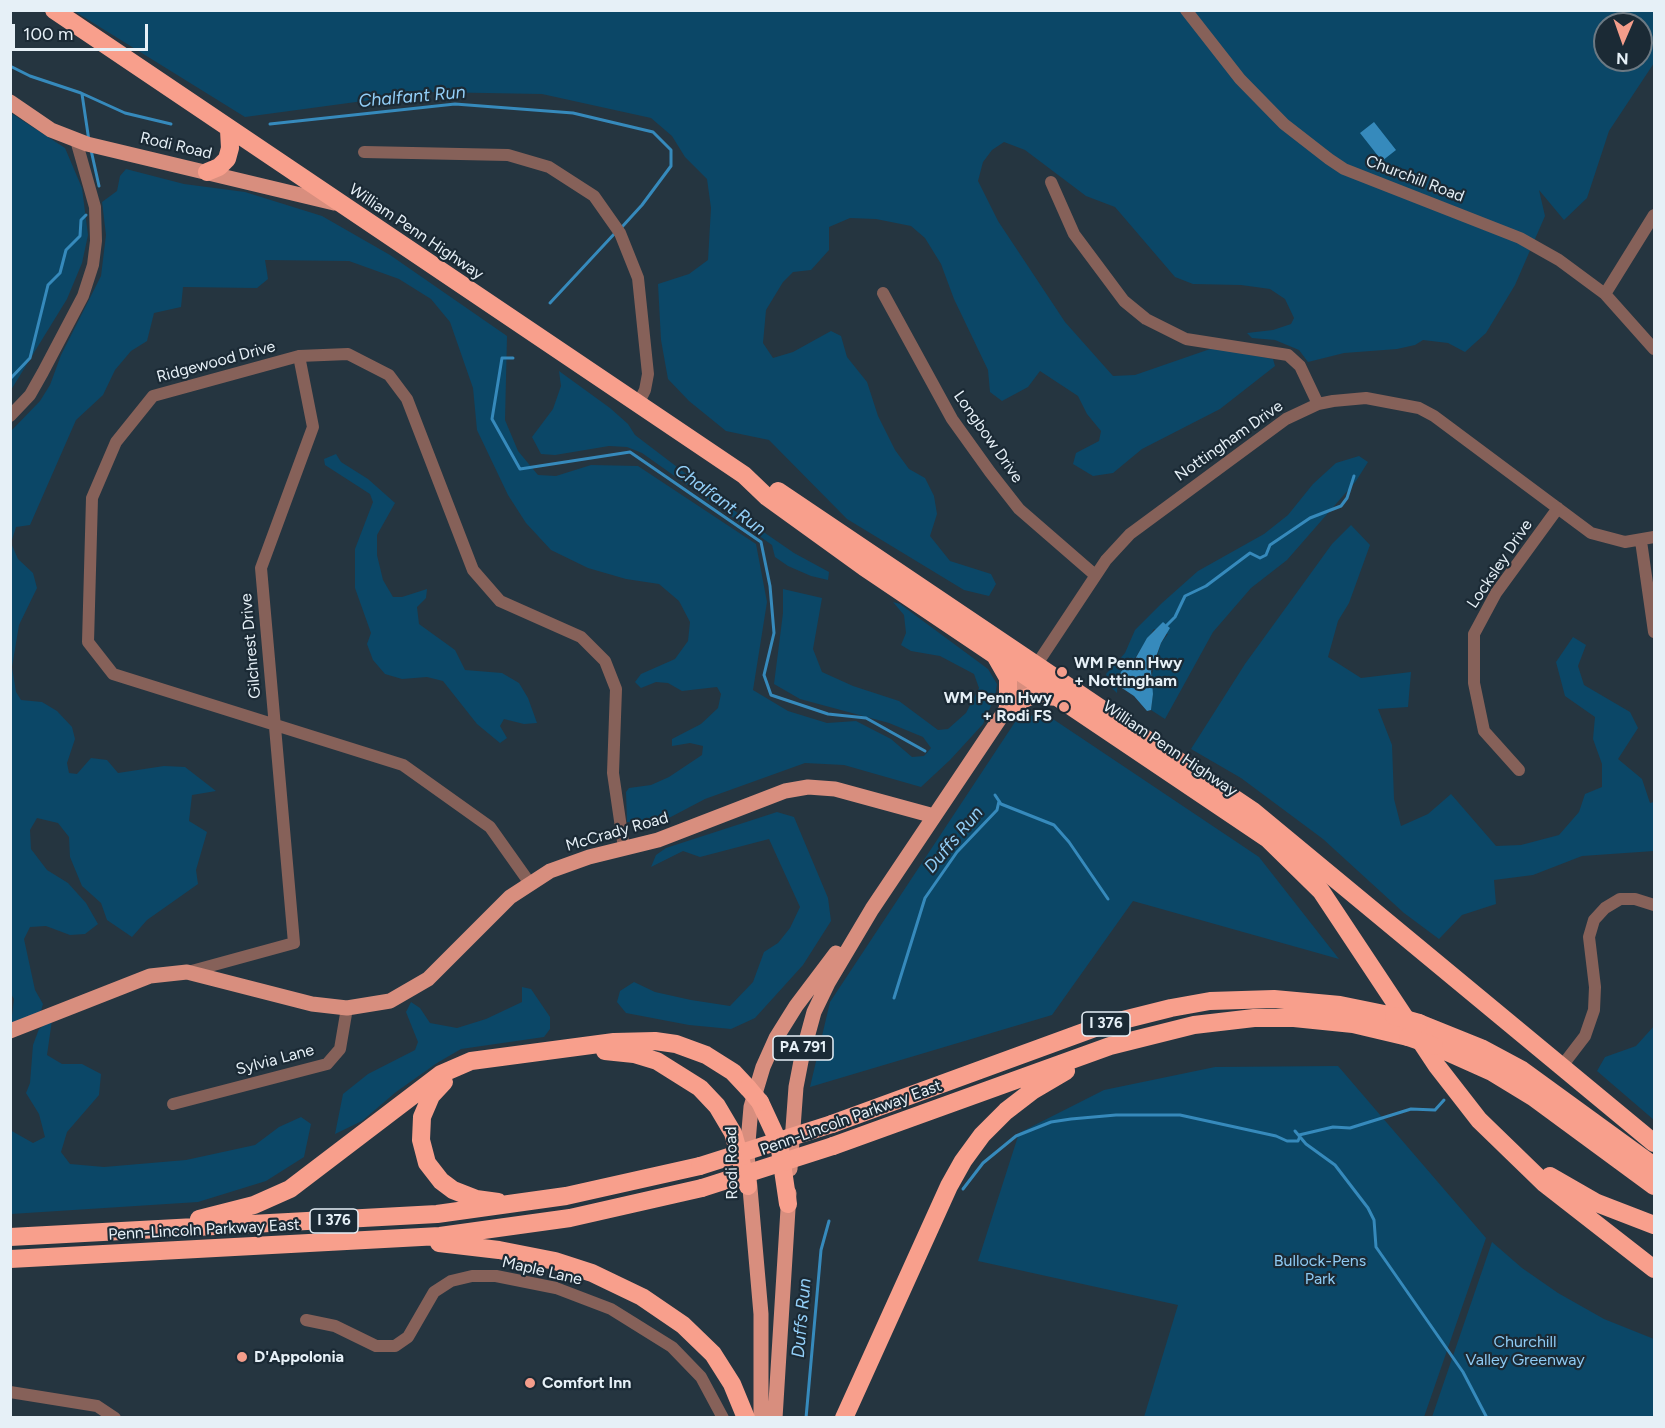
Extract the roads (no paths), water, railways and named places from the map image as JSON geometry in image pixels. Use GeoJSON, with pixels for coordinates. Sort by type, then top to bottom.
{"type":"FeatureCollection","features":[{"type":"Feature","properties":{"kind":"highway","name":"William Penn Highway"},"geometry":{"type":"LineString","coordinates":[[44,10],[61,14],[229,130],[744,475],[773,488],[1032,670],[1253,811],[1654,1143]]}},
{"type":"Feature","properties":{"kind":"highway"},"geometry":{"type":"LineString","coordinates":[[207,172],[219,167],[227,159],[230,148],[229,130]]}},
{"type":"Feature","properties":{"kind":"highway","name":"William Penn Highway"},"geometry":{"type":"LineString","coordinates":[[744,475],[767,497],[994,654],[1032,670],[1058,697],[1248,824],[1305,873],[1335,909],[1451,1086],[1495,1137]]}},
{"type":"Feature","properties":{"kind":"highway"},"geometry":{"type":"LineString","coordinates":[[994,654],[1008,678],[1008,706],[1033,695],[1058,697]]}},
{"type":"Feature","properties":{"kind":"highway","name":"Penn-Lincoln Parkway East"},"geometry":{"type":"LineString","coordinates":[[10,1237],[386,1218],[520,1204],[612,1187],[700,1166],[832,1124],[1103,1025],[1210,1001],[1274,999],[1340,1005],[1394,1016],[1434,1046],[1492,1072],[1523,1091],[1654,1186]]}},
{"type":"Feature","properties":{"kind":"highway","name":"Penn-Lincoln Parkway East"},"geometry":{"type":"LineString","coordinates":[[10,1259],[398,1239],[524,1226],[616,1209],[702,1188],[833,1146],[1110,1046],[1194,1025],[1274,1018],[1413,1030],[1471,1044],[1522,1070],[1654,1166]]}},
{"type":"Feature","properties":{"kind":"highway"},"geometry":{"type":"LineString","coordinates":[[148,1230],[239,1210],[284,1192],[312,1174],[441,1074],[471,1062],[614,1042],[655,1041],[676,1044],[706,1055],[733,1072],[754,1095],[779,1143],[788,1204]]}},
{"type":"Feature","properties":{"kind":"highway"},"geometry":{"type":"LineString","coordinates":[[844,1418],[949,1186],[973,1148],[994,1122],[1017,1102],[1110,1046]]}},
{"type":"Feature","properties":{"kind":"highway"},"geometry":{"type":"LineString","coordinates":[[520,1204],[468,1196],[447,1186],[435,1175],[424,1156],[420,1140],[421,1125],[428,1102],[446,1081],[466,1071],[600,1051],[622,1052],[657,1061],[700,1088],[717,1106],[733,1133],[748,1186]]}},
{"type":"Feature","properties":{"kind":"highway"},"geometry":{"type":"LineString","coordinates":[[1495,1137],[1569,1188],[1654,1225]]}},
{"type":"Feature","properties":{"kind":"highway"},"geometry":{"type":"LineString","coordinates":[[1495,1137],[1566,1202],[1654,1269]]}},
{"type":"Feature","properties":{"kind":"highway"},"geometry":{"type":"LineString","coordinates":[[398,1239],[536,1256],[573,1267],[627,1289],[670,1315],[704,1344],[726,1373],[746,1418]]}},
{"type":"Feature","properties":{"kind":"main road","name":"Rodi Road"},"geometry":{"type":"LineString","coordinates":[[10,102],[40,124],[85,143],[342,206]]}},
{"type":"Feature","properties":{"kind":"main road","name":"Rodi Road"},"geometry":{"type":"LineString","coordinates":[[775,1418],[796,1087],[805,1040],[828,983],[872,909],[1032,670]]}},
{"type":"Feature","properties":{"kind":"main road","name":"McCrady Road"},"geometry":{"type":"LineString","coordinates":[[187,972],[312,1004],[347,1008],[390,1001],[428,980],[494,912],[529,882],[570,863],[689,829],[773,795],[808,787],[848,791],[934,816]]}},
{"type":"Feature","properties":{"kind":"main road","name":"Rodi Road"},"geometry":{"type":"LineString","coordinates":[[761,1418],[761,1314],[748,1186],[749,1122],[758,1079],[768,1053],[796,1006],[872,909]]}},
{"type":"Feature","properties":{"kind":"main road"},"geometry":{"type":"LineString","coordinates":[[10,1031],[150,976],[187,972]]}},
{"type":"Feature","properties":{"kind":"street","name":"Churchill Road"},"geometry":{"type":"LineString","coordinates":[[1185,10],[1240,79],[1284,124],[1329,159],[1344,169],[1520,238],[1559,260],[1605,294],[1654,349]]}},
{"type":"Feature","properties":{"kind":"street"},"geometry":{"type":"LineString","coordinates":[[10,416],[30,395],[43,372],[83,296],[93,266],[96,241],[95,207],[85,143]]}},
{"type":"Feature","properties":{"kind":"street"},"geometry":{"type":"LineString","coordinates":[[364,152],[476,152],[508,155],[537,162],[581,186],[602,204],[618,229],[636,267],[643,304],[648,374],[645,390],[638,404]]}},
{"type":"Feature","properties":{"kind":"street"},"geometry":{"type":"LineString","coordinates":[[1051,182],[1074,234],[1124,300],[1146,319],[1186,339],[1288,355],[1300,366],[1318,404]]}},
{"type":"Feature","properties":{"kind":"street"},"geometry":{"type":"LineString","coordinates":[[1605,294],[1654,215]]}},
{"type":"Feature","properties":{"kind":"street","name":"Longbow Drive"},"geometry":{"type":"LineString","coordinates":[[883,293],[952,419],[990,472],[1019,509],[1095,576]]}},
{"type":"Feature","properties":{"kind":"street","name":"Ridgewood Drive"},"geometry":{"type":"LineString","coordinates":[[529,882],[490,827],[403,765],[112,674],[88,642],[92,498],[116,442],[153,396],[299,356],[348,354],[389,375],[407,399],[472,570],[500,601],[581,637],[605,661],[616,689],[613,773],[624,848]]}},
{"type":"Feature","properties":{"kind":"street","name":"Gilchrest Drive"},"geometry":{"type":"LineString","coordinates":[[187,972],[294,943],[261,568],[314,427],[299,356]]}},
{"type":"Feature","properties":{"kind":"street","name":"Nottingham Drive"},"geometry":{"type":"LineString","coordinates":[[1032,670],[1095,576],[1118,546],[1145,522],[1286,419],[1318,404],[1366,398],[1419,408],[1434,416],[1601,538],[1625,542],[1654,537]]}},
{"type":"Feature","properties":{"kind":"street","name":"Locksley Drive"},"geometry":{"type":"LineString","coordinates":[[1519,770],[1484,731],[1474,683],[1474,634],[1496,593],[1558,508]]}},
{"type":"Feature","properties":{"kind":"street"},"geometry":{"type":"LineString","coordinates":[[1641,541],[1654,632]]}},
{"type":"Feature","properties":{"kind":"street"},"geometry":{"type":"LineString","coordinates":[[1562,1066],[1585,1036],[1594,1011],[1595,987],[1589,937],[1594,920],[1605,908],[1620,899],[1635,899],[1654,904]]}},
{"type":"Feature","properties":{"kind":"street","name":"Sylvia Lane"},"geometry":{"type":"LineString","coordinates":[[173,1104],[327,1064],[340,1049],[347,1008]]}},
{"type":"Feature","properties":{"kind":"street","name":"Maple Lane"},"geometry":{"type":"LineString","coordinates":[[306,1320],[335,1326],[369,1344],[395,1346],[408,1337],[434,1292],[452,1281],[472,1276],[496,1276],[556,1288],[610,1309],[672,1347],[705,1382],[723,1418]]}},
{"type":"Feature","properties":{"kind":"street"},"geometry":{"type":"LineString","coordinates":[[10,1392],[97,1406],[115,1418]]}},
{"type":"Feature","properties":{"kind":"waterway","name":"Chalfant Run"},"geometry":{"type":"LineString","coordinates":[[10,66],[30,76],[81,93],[125,113],[171,124]]}},
{"type":"Feature","properties":{"kind":"waterway"},"geometry":{"type":"LineString","coordinates":[[82,94],[89,141]]}},
{"type":"Feature","properties":{"kind":"waterway","name":"Chalfant Run"},"geometry":{"type":"LineString","coordinates":[[270,124],[455,104],[573,113],[653,132],[671,150],[671,166],[642,205],[621,228]]}},
{"type":"Feature","properties":{"kind":"waterway"},"geometry":{"type":"LineString","coordinates":[[91,150],[99,186]]}},
{"type":"Feature","properties":{"kind":"waterway"},"geometry":{"type":"LineString","coordinates":[[10,379],[30,358],[48,285],[60,273],[66,250],[80,236],[81,220],[86,215]]}},
{"type":"Feature","properties":{"kind":"waterway","name":"Chalfant Run"},"geometry":{"type":"LineString","coordinates":[[550,303],[616,232]]}},
{"type":"Feature","properties":{"kind":"waterway","name":"Chalfant Run"},"geometry":{"type":"LineString","coordinates":[[513,358],[502,358],[492,419],[520,469],[630,452],[761,542],[770,586],[774,633],[764,675],[771,695],[828,714],[866,718],[925,751]]}},
{"type":"Feature","properties":{"kind":"waterway"},"geometry":{"type":"LineString","coordinates":[[1167,625],[1175,617],[1185,596],[1206,586],[1250,553],[1260,558],[1266,555],[1270,545],[1310,518],[1341,506],[1347,498],[1354,476]]}},
{"type":"Feature","properties":{"kind":"waterway","name":"Chalfant Run"},"geometry":{"type":"LineString","coordinates":[[995,795],[1001,804],[1054,825],[1069,842],[1108,899]]}},
{"type":"Feature","properties":{"kind":"waterway","name":"Duffs Run"},"geometry":{"type":"LineString","coordinates":[[894,998],[925,898],[957,852],[997,810],[999,801]]}},
{"type":"Feature","properties":{"kind":"waterway"},"geometry":{"type":"LineString","coordinates":[[1299,1135],[1333,1127],[1350,1128],[1411,1109],[1435,1110],[1444,1100]]}},
{"type":"Feature","properties":{"kind":"waterway"},"geometry":{"type":"LineString","coordinates":[[963,1189],[983,1163],[1016,1136],[1051,1122],[1116,1115],[1180,1115],[1276,1136],[1287,1141],[1298,1141],[1300,1136]]}},
{"type":"Feature","properties":{"kind":"waterway","name":"Chalfant Run"},"geometry":{"type":"LineString","coordinates":[[1295,1131],[1306,1144],[1335,1165],[1368,1208],[1374,1220],[1376,1247],[1463,1372],[1487,1418]]}},
{"type":"Feature","properties":{"kind":"waterway","name":"Duffs Run"},"geometry":{"type":"LineString","coordinates":[[806,1418],[821,1250],[829,1221]]}},
{"type":"Feature","properties":{"kind":"place","name":"WM Penn Hwy + Nottingham"},"geometry":{"type":"Point","coordinates":[1062,672]}},
{"type":"Feature","properties":{"kind":"place","name":"WM Penn Hwy + Rodi FS"},"geometry":{"type":"Point","coordinates":[1064,707]}},
{"type":"Feature","properties":{"kind":"place","name":"D'Appolonia"},"geometry":{"type":"Point","coordinates":[242,1357]}},
{"type":"Feature","properties":{"kind":"place","name":"Comfort Inn"},"geometry":{"type":"Point","coordinates":[530,1383]}},
{"type":"Feature","properties":{"kind":"park label","name":"Bullock-Pens Park"},"geometry":{"type":"Point","coordinates":[1320,1270]}},
{"type":"Feature","properties":{"kind":"park label","name":"Churchill Valley Greenway"},"geometry":{"type":"Point","coordinates":[1525,1351]}}]}
